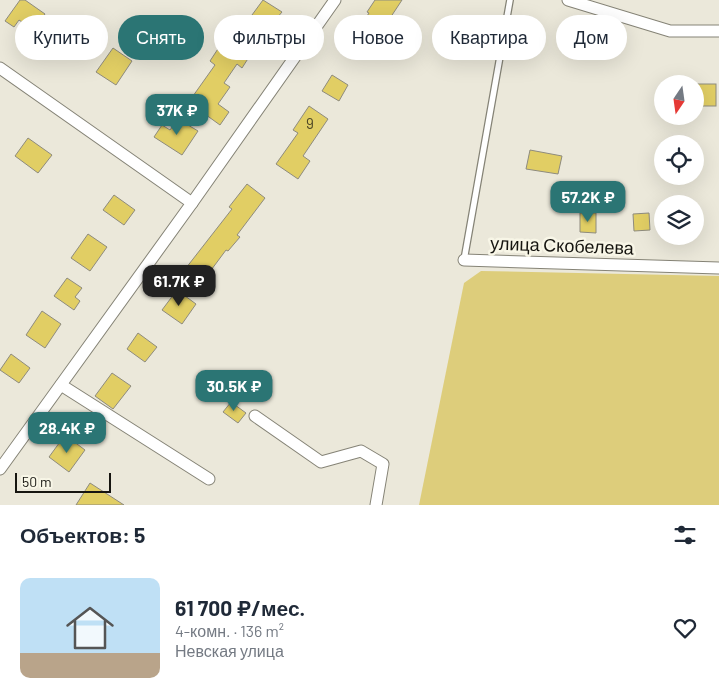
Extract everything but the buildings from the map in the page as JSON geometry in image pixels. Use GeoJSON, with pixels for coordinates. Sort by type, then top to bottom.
{"type":"FeatureCollection","features":[{"type":"Feature","properties":{"kind":"street"},"geometry":{"type":"LineString","coordinates":[[0,469],[192,204],[335,0]]}},
{"type":"Feature","properties":{"kind":"street"},"geometry":{"type":"LineString","coordinates":[[568,0],[670,31],[719,31]]}},
{"type":"Feature","properties":{"kind":"street"},"geometry":{"type":"LineString","coordinates":[[0,68],[192,204]]}},
{"type":"Feature","properties":{"kind":"street","name":"улица Скобелева"},"geometry":{"type":"LineString","coordinates":[[464,260],[719,268]]}},
{"type":"Feature","properties":{"kind":"street"},"geometry":{"type":"LineString","coordinates":[[60,385],[209,479]]}},
{"type":"Feature","properties":{"kind":"street"},"geometry":{"type":"LineString","coordinates":[[255,416],[321,462],[361,451],[383,464],[376,505]]}},
{"type":"Feature","properties":{"kind":"lane"},"geometry":{"type":"LineString","coordinates":[[464,260],[510,0]]}},
{"type":"Feature","properties":{"kind":"shaded area"},"geometry":{"type":"Polygon","coordinates":[[[481,271],[719,276],[719,505],[419,505],[464,283],[481,271]]]}}]}
